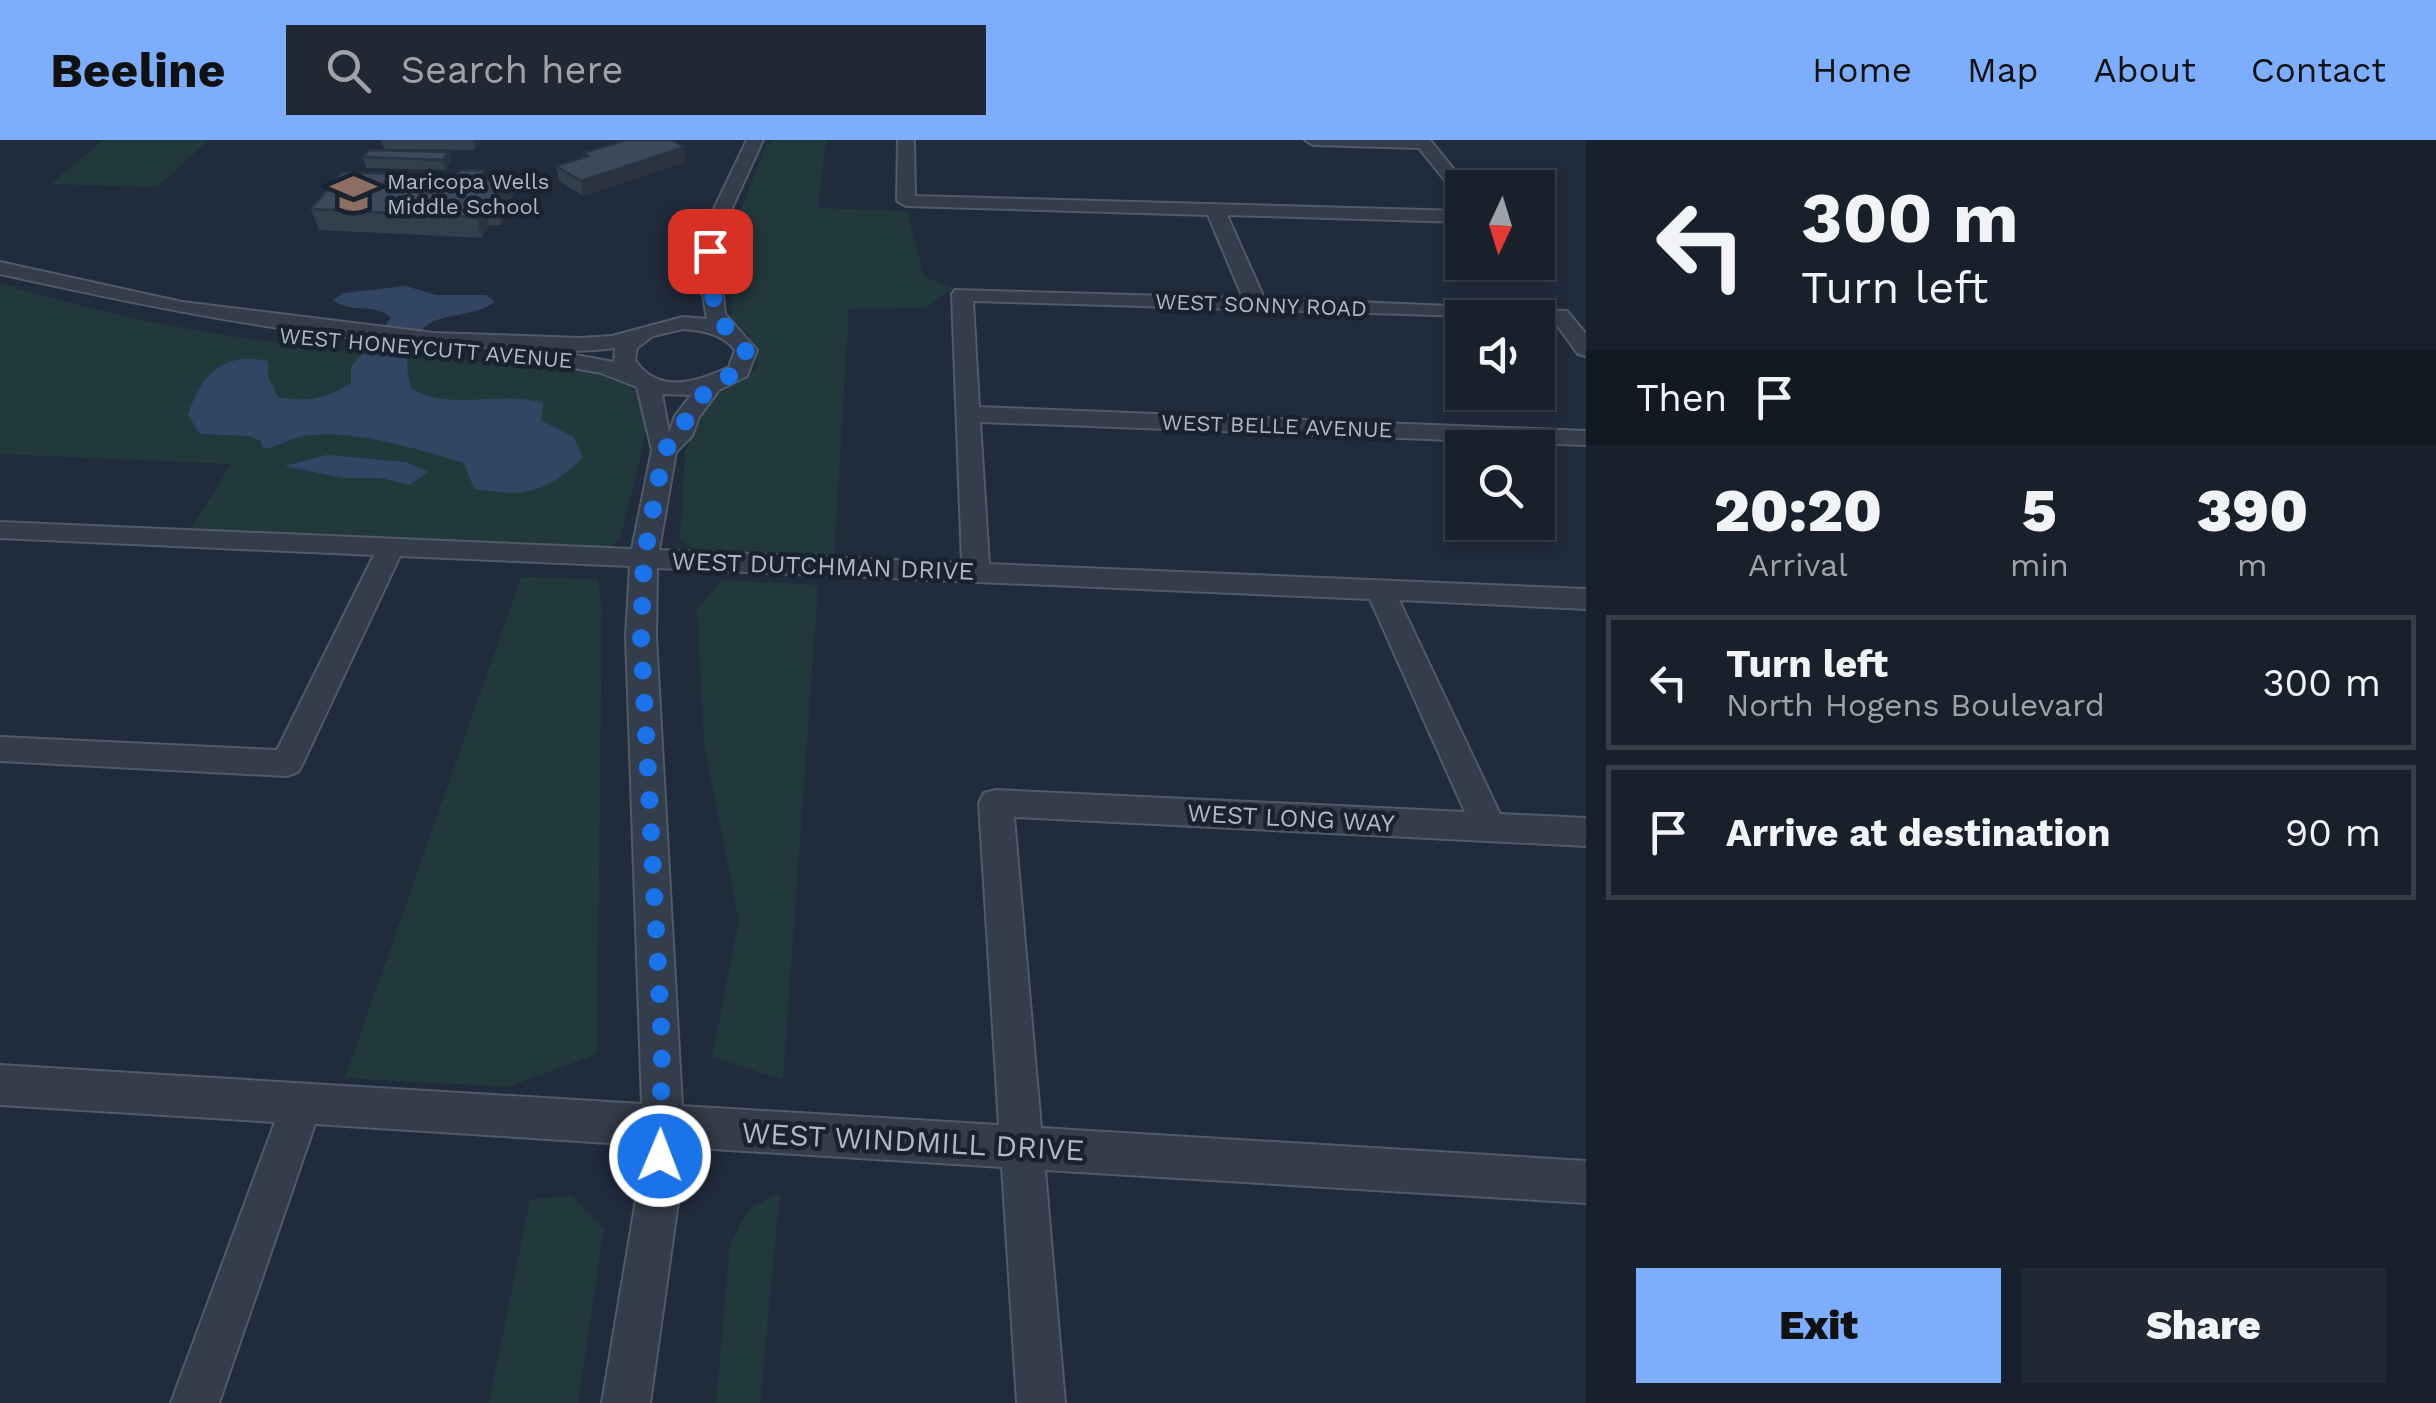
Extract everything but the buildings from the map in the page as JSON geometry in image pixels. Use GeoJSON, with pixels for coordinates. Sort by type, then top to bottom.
{"type":"FeatureCollection","features":[{"type":"Feature","properties":{"kind":"street"},"geometry":{"type":"LineString","coordinates":[[664,450],[654,435],[654,412],[642,383],[626,372],[623,351],[705,285],[718,218],[756,140]]}},
{"type":"Feature","properties":{"kind":"street"},"geometry":{"type":"LineString","coordinates":[[906,140],[906,201],[1445,216]]}},
{"type":"Feature","properties":{"kind":"street"},"geometry":{"type":"LineString","coordinates":[[1312,140],[1422,142],[1445,170]]}},
{"type":"Feature","properties":{"kind":"street"},"geometry":{"type":"LineString","coordinates":[[1214,210],[1256,306]]}},
{"type":"Feature","properties":{"kind":"street","name":"WEST HONEYCUTT AVENUE"},"geometry":{"type":"LineString","coordinates":[[0,268],[39,279],[72,296],[168,318],[579,359],[642,383],[678,390],[710,386]]}},
{"type":"Feature","properties":{"kind":"street"},"geometry":{"type":"LineString","coordinates":[[626,1403],[660,1188],[662,1125],[662,1045],[641,636],[644,558],[664,450],[680,436],[687,416],[710,386],[739,371],[746,360],[746,350],[715,315],[713,294],[705,285]]}},
{"type":"Feature","properties":{"kind":"street","name":"WEST SONNY ROAD"},"geometry":{"type":"LineString","coordinates":[[968,414],[962,294],[1560,316],[1586,349]]}},
{"type":"Feature","properties":{"kind":"street","name":"WEST HONEYCUTT AVENUE"},"geometry":{"type":"LineString","coordinates":[[430,345],[580,345],[700,324],[730,332]]}},
{"type":"Feature","properties":{"kind":"street"},"geometry":{"type":"LineString","coordinates":[[968,414],[976,573]]}},
{"type":"Feature","properties":{"kind":"street","name":"WEST BELLE AVENUE"},"geometry":{"type":"LineString","coordinates":[[968,414],[1586,438]]}},
{"type":"Feature","properties":{"kind":"street","name":"WEST DUTCHMAN DRIVE"},"geometry":{"type":"LineString","coordinates":[[0,530],[1586,600]]}},
{"type":"Feature","properties":{"kind":"street"},"geometry":{"type":"LineString","coordinates":[[0,749],[287,764],[392,547]]}},
{"type":"Feature","properties":{"kind":"street"},"geometry":{"type":"LineString","coordinates":[[1380,590],[1489,828]]}},
{"type":"Feature","properties":{"kind":"street","name":"WEST LONG WAY"},"geometry":{"type":"LineString","coordinates":[[1022,1147],[996,803],[1586,832]]}},
{"type":"Feature","properties":{"kind":"street","name":"WEST WINDMILL DRIVE"},"geometry":{"type":"LineString","coordinates":[[0,1085],[1586,1182]]}},
{"type":"Feature","properties":{"kind":"street"},"geometry":{"type":"LineString","coordinates":[[195,1403],[302,1104]]}},
{"type":"Feature","properties":{"kind":"street"},"geometry":{"type":"LineString","coordinates":[[1022,1147],[1041,1403]]}},
{"type":"Feature","properties":{"kind":"green space"},"geometry":{"type":"Polygon","coordinates":[[[104,140],[209,140],[157,187],[50,184],[104,140]]]}},
{"type":"Feature","properties":{"kind":"green space"},"geometry":{"type":"Polygon","coordinates":[[[774,140],[826,140],[818,208],[907,211],[924,277],[954,288],[925,308],[849,309],[834,555],[695,550],[680,540],[685,451],[711,399],[757,368],[749,335],[732,321],[731,292],[724,274],[734,227],[766,145],[774,140]]]}},
{"type":"Feature","properties":{"kind":"green space"},"geometry":{"type":"Polygon","coordinates":[[[0,283],[128,317],[260,340],[602,372],[629,385],[646,418],[621,537],[612,545],[591,549],[190,530],[231,464],[0,454],[0,283]]]}},
{"type":"Feature","properties":{"kind":"green space"},"geometry":{"type":"Polygon","coordinates":[[[521,577],[598,579],[602,605],[597,1054],[508,1087],[345,1078],[521,577]]]}},
{"type":"Feature","properties":{"kind":"green space"},"geometry":{"type":"Polygon","coordinates":[[[722,580],[818,585],[783,1080],[712,1057],[739,921],[704,743],[697,609],[722,580]]]}},
{"type":"Feature","properties":{"kind":"green space"},"geometry":{"type":"Polygon","coordinates":[[[780,1193],[760,1403],[716,1403],[730,1243],[750,1208],[780,1193]]]}},
{"type":"Feature","properties":{"kind":"green space"},"geometry":{"type":"Polygon","coordinates":[[[572,1196],[604,1229],[578,1403],[489,1403],[530,1200],[572,1196]]]}},
{"type":"Feature","properties":{"kind":"water"},"geometry":{"type":"Polygon","coordinates":[[[406,286],[436,295],[486,295],[495,302],[473,312],[439,319],[421,331],[408,359],[411,388],[442,399],[543,403],[541,420],[574,437],[583,457],[546,485],[507,493],[474,489],[464,463],[383,441],[318,434],[263,449],[261,441],[250,436],[200,434],[188,415],[193,401],[207,378],[227,363],[268,361],[268,376],[278,397],[316,398],[351,383],[351,367],[391,318],[377,310],[333,300],[343,293],[406,286]]]}},
{"type":"Feature","properties":{"kind":"water"},"geometry":{"type":"Polygon","coordinates":[[[327,455],[406,462],[428,472],[410,485],[381,478],[343,478],[284,466],[327,455]]]}},
{"type":"Feature","properties":{"kind":"place","name":"Maricopa Wells Middle School"},"geometry":{"type":"Point","coordinates":[354,194]}},
{"type":"Feature","properties":{"kind":"route"},"geometry":{"type":"LineString","coordinates":[[660,1156],[662,1045],[641,636],[644,558],[664,450],[680,436],[687,416],[710,386],[727,380],[746,360],[740,340],[715,315],[713,294],[705,285],[710,251]]}}]}
